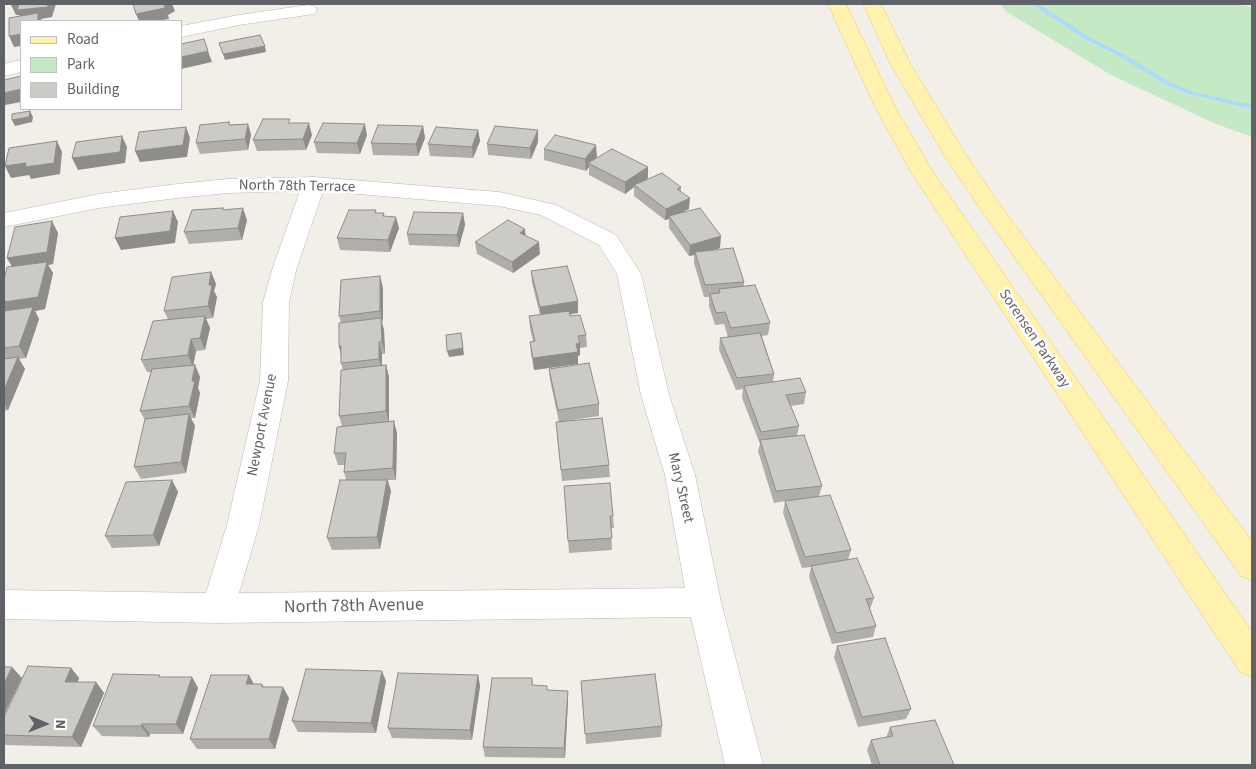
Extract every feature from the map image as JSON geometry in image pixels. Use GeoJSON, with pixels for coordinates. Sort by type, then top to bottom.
{"type":"FeatureCollection","features":[{"type":"Feature","properties":{"kind":"main road","name":"Sorensen Parkway"},"geometry":{"type":"LineString","coordinates":[[837,4],[854,46],[885,107],[922,172],[1252,661]]}},
{"type":"Feature","properties":{"kind":"main road"},"geometry":{"type":"LineString","coordinates":[[872,4],[901,64],[955,155],[987,202],[1252,566]]}},
{"type":"Feature","properties":{"kind":"street"},"geometry":{"type":"LineString","coordinates":[[182,32],[236,12],[308,10]]}},
{"type":"Feature","properties":{"kind":"street"},"geometry":{"type":"LineString","coordinates":[[4,70],[20,66]]}},
{"type":"Feature","properties":{"kind":"street","name":"North 78th Terrace"},"geometry":{"type":"LineString","coordinates":[[4,220],[99,201],[177,191],[228,186],[314,184],[499,199],[548,210],[586,229]]}},
{"type":"Feature","properties":{"kind":"street","name":"Newport Avenue"},"geometry":{"type":"LineString","coordinates":[[218,608],[243,525],[274,381],[276,302],[285,267],[314,184]]}},
{"type":"Feature","properties":{"kind":"street","name":"Mary Street"},"geometry":{"type":"LineString","coordinates":[[586,229],[608,240],[630,274],[655,394],[680,475],[704,602],[744,765]]}},
{"type":"Feature","properties":{"kind":"street","name":"North 78th Avenue"},"geometry":{"type":"LineString","coordinates":[[4,605],[218,608],[704,602]]}},
{"type":"Feature","properties":{"kind":"green space"},"geometry":{"type":"Polygon","coordinates":[[[1000,4],[1232,4],[1252,7],[1252,137],[1216,124],[1111,75],[1007,12],[1000,4]]]}},
{"type":"Feature","properties":{"kind":"building"},"geometry":{"type":"Polygon","coordinates":[[[19,4],[48,4],[48,7],[17,10],[19,4]]]}},
{"type":"Feature","properties":{"kind":"building"},"geometry":{"type":"Polygon","coordinates":[[[133,4],[166,4],[164,5],[165,8],[136,14],[133,4]]]}},
{"type":"Feature","properties":{"kind":"building"},"geometry":{"type":"Polygon","coordinates":[[[38,13],[38,20],[20,20],[20,34],[9,36],[9,18],[38,13]]]}},
{"type":"Feature","properties":{"kind":"building"},"geometry":{"type":"Polygon","coordinates":[[[260,35],[265,46],[223,54],[219,43],[260,35]]]}},
{"type":"Feature","properties":{"kind":"building"},"geometry":{"type":"Polygon","coordinates":[[[204,39],[208,51],[182,57],[182,44],[204,39]]]}},
{"type":"Feature","properties":{"kind":"building"},"geometry":{"type":"Polygon","coordinates":[[[20,76],[20,89],[4,93],[4,80],[20,76]]]}},
{"type":"Feature","properties":{"kind":"building"},"geometry":{"type":"Polygon","coordinates":[[[30,111],[29,117],[12,120],[12,114],[30,111]]]}},
{"type":"Feature","properties":{"kind":"building"},"geometry":{"type":"Polygon","coordinates":[[[263,119],[290,119],[288,123],[309,123],[303,139],[253,140],[263,119]]]}},
{"type":"Feature","properties":{"kind":"building"},"geometry":{"type":"Polygon","coordinates":[[[229,122],[229,125],[248,124],[245,139],[196,143],[200,125],[229,122]]]}},
{"type":"Feature","properties":{"kind":"building"},"geometry":{"type":"Polygon","coordinates":[[[323,123],[365,124],[357,143],[314,142],[323,123]]]}},
{"type":"Feature","properties":{"kind":"building"},"geometry":{"type":"Polygon","coordinates":[[[378,125],[423,126],[416,144],[371,143],[378,125]]]}},
{"type":"Feature","properties":{"kind":"building"},"geometry":{"type":"Polygon","coordinates":[[[495,126],[538,130],[530,148],[487,144],[495,126]]]}},
{"type":"Feature","properties":{"kind":"building"},"geometry":{"type":"Polygon","coordinates":[[[186,127],[183,145],[135,151],[139,132],[186,127]]]}},
{"type":"Feature","properties":{"kind":"building"},"geometry":{"type":"Polygon","coordinates":[[[436,127],[478,130],[472,147],[428,144],[436,127]]]}},
{"type":"Feature","properties":{"kind":"building"},"geometry":{"type":"Polygon","coordinates":[[[555,135],[596,145],[585,159],[544,149],[555,135]]]}},
{"type":"Feature","properties":{"kind":"building"},"geometry":{"type":"Polygon","coordinates":[[[122,136],[120,152],[72,158],[76,142],[122,136]]]}},
{"type":"Feature","properties":{"kind":"building"},"geometry":{"type":"Polygon","coordinates":[[[57,141],[54,163],[25,167],[26,163],[5,166],[9,148],[57,141]]]}},
{"type":"Feature","properties":{"kind":"building"},"geometry":{"type":"Polygon","coordinates":[[[612,149],[648,167],[625,182],[588,163],[612,149]]]}},
{"type":"Feature","properties":{"kind":"building"},"geometry":{"type":"Polygon","coordinates":[[[662,173],[681,187],[677,189],[690,198],[666,209],[634,185],[662,173]]]}},
{"type":"Feature","properties":{"kind":"building"},"geometry":{"type":"Polygon","coordinates":[[[223,208],[223,210],[243,208],[238,228],[184,232],[192,210],[223,208]]]}},
{"type":"Feature","properties":{"kind":"building"},"geometry":{"type":"Polygon","coordinates":[[[700,208],[721,236],[690,245],[669,216],[700,208]]]}},
{"type":"Feature","properties":{"kind":"building"},"geometry":{"type":"Polygon","coordinates":[[[349,210],[376,210],[375,213],[384,213],[383,216],[396,217],[388,240],[337,238],[349,210]]]}},
{"type":"Feature","properties":{"kind":"building"},"geometry":{"type":"Polygon","coordinates":[[[173,211],[170,231],[115,238],[120,217],[173,211]]]}},
{"type":"Feature","properties":{"kind":"building"},"geometry":{"type":"Polygon","coordinates":[[[414,212],[463,213],[457,235],[407,234],[414,212]]]}},
{"type":"Feature","properties":{"kind":"building"},"geometry":{"type":"Polygon","coordinates":[[[508,220],[525,229],[520,233],[539,242],[512,262],[475,242],[508,220]]]}},
{"type":"Feature","properties":{"kind":"building"},"geometry":{"type":"Polygon","coordinates":[[[52,221],[47,252],[7,258],[15,227],[52,221]]]}},
{"type":"Feature","properties":{"kind":"building"},"geometry":{"type":"Polygon","coordinates":[[[733,248],[744,282],[705,285],[695,252],[733,248]]]}},
{"type":"Feature","properties":{"kind":"building"},"geometry":{"type":"Polygon","coordinates":[[[47,262],[38,297],[4,302],[4,280],[7,267],[47,262]]]}},
{"type":"Feature","properties":{"kind":"building"},"geometry":{"type":"Polygon","coordinates":[[[567,266],[578,301],[540,307],[531,271],[567,266]]]}},
{"type":"Feature","properties":{"kind":"building"},"geometry":{"type":"Polygon","coordinates":[[[211,272],[209,285],[212,285],[208,306],[164,311],[172,277],[211,272]]]}},
{"type":"Feature","properties":{"kind":"building"},"geometry":{"type":"Polygon","coordinates":[[[380,276],[380,311],[339,316],[341,280],[380,276]]]}},
{"type":"Feature","properties":{"kind":"building"},"geometry":{"type":"Polygon","coordinates":[[[755,285],[770,323],[731,328],[725,312],[716,313],[710,294],[720,293],[719,289],[755,285]]]}},
{"type":"Feature","properties":{"kind":"building"},"geometry":{"type":"Polygon","coordinates":[[[33,307],[19,346],[4,348],[4,311],[33,307]]]}},
{"type":"Feature","properties":{"kind":"building"},"geometry":{"type":"Polygon","coordinates":[[[569,311],[570,316],[580,315],[586,335],[578,336],[580,343],[576,344],[578,352],[533,358],[530,342],[535,341],[529,316],[569,311]]]}},
{"type":"Feature","properties":{"kind":"building"},"geometry":{"type":"Polygon","coordinates":[[[205,316],[200,338],[191,339],[188,355],[141,360],[153,321],[205,316]]]}},
{"type":"Feature","properties":{"kind":"building"},"geometry":{"type":"Polygon","coordinates":[[[381,318],[382,342],[379,342],[379,359],[341,363],[339,323],[381,318]]]}},
{"type":"Feature","properties":{"kind":"building"},"geometry":{"type":"Polygon","coordinates":[[[461,333],[463,348],[447,351],[446,335],[461,333]]]}},
{"type":"Feature","properties":{"kind":"building"},"geometry":{"type":"Polygon","coordinates":[[[760,333],[774,374],[737,378],[720,338],[760,333]]]}},
{"type":"Feature","properties":{"kind":"building"},"geometry":{"type":"Polygon","coordinates":[[[18,357],[4,390],[4,359],[18,357]]]}},
{"type":"Feature","properties":{"kind":"building"},"geometry":{"type":"Polygon","coordinates":[[[589,363],[599,404],[558,410],[549,369],[589,363]]]}},
{"type":"Feature","properties":{"kind":"building"},"geometry":{"type":"Polygon","coordinates":[[[195,365],[192,381],[195,381],[189,406],[140,411],[152,369],[195,365]]]}},
{"type":"Feature","properties":{"kind":"building"},"geometry":{"type":"Polygon","coordinates":[[[386,365],[386,411],[339,416],[341,370],[386,365]]]}},
{"type":"Feature","properties":{"kind":"building"},"geometry":{"type":"Polygon","coordinates":[[[800,378],[806,392],[786,395],[799,426],[761,432],[744,386],[800,378]]]}},
{"type":"Feature","properties":{"kind":"building"},"geometry":{"type":"Polygon","coordinates":[[[189,414],[181,462],[134,467],[145,419],[189,414]]]}},
{"type":"Feature","properties":{"kind":"building"},"geometry":{"type":"Polygon","coordinates":[[[602,418],[609,465],[561,470],[556,422],[602,418]]]}},
{"type":"Feature","properties":{"kind":"building"},"geometry":{"type":"Polygon","coordinates":[[[394,421],[393,468],[344,472],[346,453],[334,453],[337,427],[394,421]]]}},
{"type":"Feature","properties":{"kind":"building"},"geometry":{"type":"Polygon","coordinates":[[[804,435],[822,486],[776,491],[760,440],[804,435]]]}},
{"type":"Feature","properties":{"kind":"building"},"geometry":{"type":"Polygon","coordinates":[[[172,480],[153,535],[105,536],[126,482],[172,480]]]}},
{"type":"Feature","properties":{"kind":"building"},"geometry":{"type":"Polygon","coordinates":[[[340,480],[387,480],[377,537],[327,538],[340,480]]]}},
{"type":"Feature","properties":{"kind":"building"},"geometry":{"type":"Polygon","coordinates":[[[610,483],[613,516],[610,516],[612,538],[568,541],[564,486],[610,483]]]}},
{"type":"Feature","properties":{"kind":"building"},"geometry":{"type":"Polygon","coordinates":[[[830,495],[851,550],[805,557],[785,501],[830,495]]]}},
{"type":"Feature","properties":{"kind":"building"},"geometry":{"type":"Polygon","coordinates":[[[857,558],[874,598],[866,599],[876,626],[836,633],[811,566],[857,558]]]}},
{"type":"Feature","properties":{"kind":"building"},"geometry":{"type":"Polygon","coordinates":[[[885,638],[911,709],[862,717],[837,646],[885,638]]]}},
{"type":"Feature","properties":{"kind":"building"},"geometry":{"type":"Polygon","coordinates":[[[28,666],[71,668],[65,682],[96,682],[72,737],[4,735],[4,717],[28,666]]]}},
{"type":"Feature","properties":{"kind":"building"},"geometry":{"type":"Polygon","coordinates":[[[4,667],[12,667],[4,684],[4,667]]]}},
{"type":"Feature","properties":{"kind":"building"},"geometry":{"type":"Polygon","coordinates":[[[306,669],[382,671],[371,723],[292,721],[306,669]]]}},
{"type":"Feature","properties":{"kind":"building"},"geometry":{"type":"Polygon","coordinates":[[[398,673],[478,675],[470,730],[388,728],[398,673]]]}},
{"type":"Feature","properties":{"kind":"building"},"geometry":{"type":"Polygon","coordinates":[[[113,674],[192,677],[176,724],[93,726],[113,674]]]}},
{"type":"Feature","properties":{"kind":"building"},"geometry":{"type":"Polygon","coordinates":[[[655,674],[662,726],[585,734],[581,681],[655,674]]]}},
{"type":"Feature","properties":{"kind":"building"},"geometry":{"type":"Polygon","coordinates":[[[211,675],[249,675],[246,684],[262,684],[262,687],[283,687],[269,739],[190,739],[211,675]]]}},
{"type":"Feature","properties":{"kind":"building"},"geometry":{"type":"Polygon","coordinates":[[[492,678],[532,678],[532,685],[547,686],[547,690],[568,691],[564,748],[483,747],[492,678]]]}},
{"type":"Feature","properties":{"kind":"building"},"geometry":{"type":"Polygon","coordinates":[[[935,720],[954,765],[880,765],[871,740],[893,736],[890,727],[935,720]]]}},
{"type":"Feature","properties":{"kind":"waterway"},"geometry":{"type":"LineString","coordinates":[[1035,4],[1087,38],[1123,56],[1169,84],[1192,93],[1252,107]]}}]}
